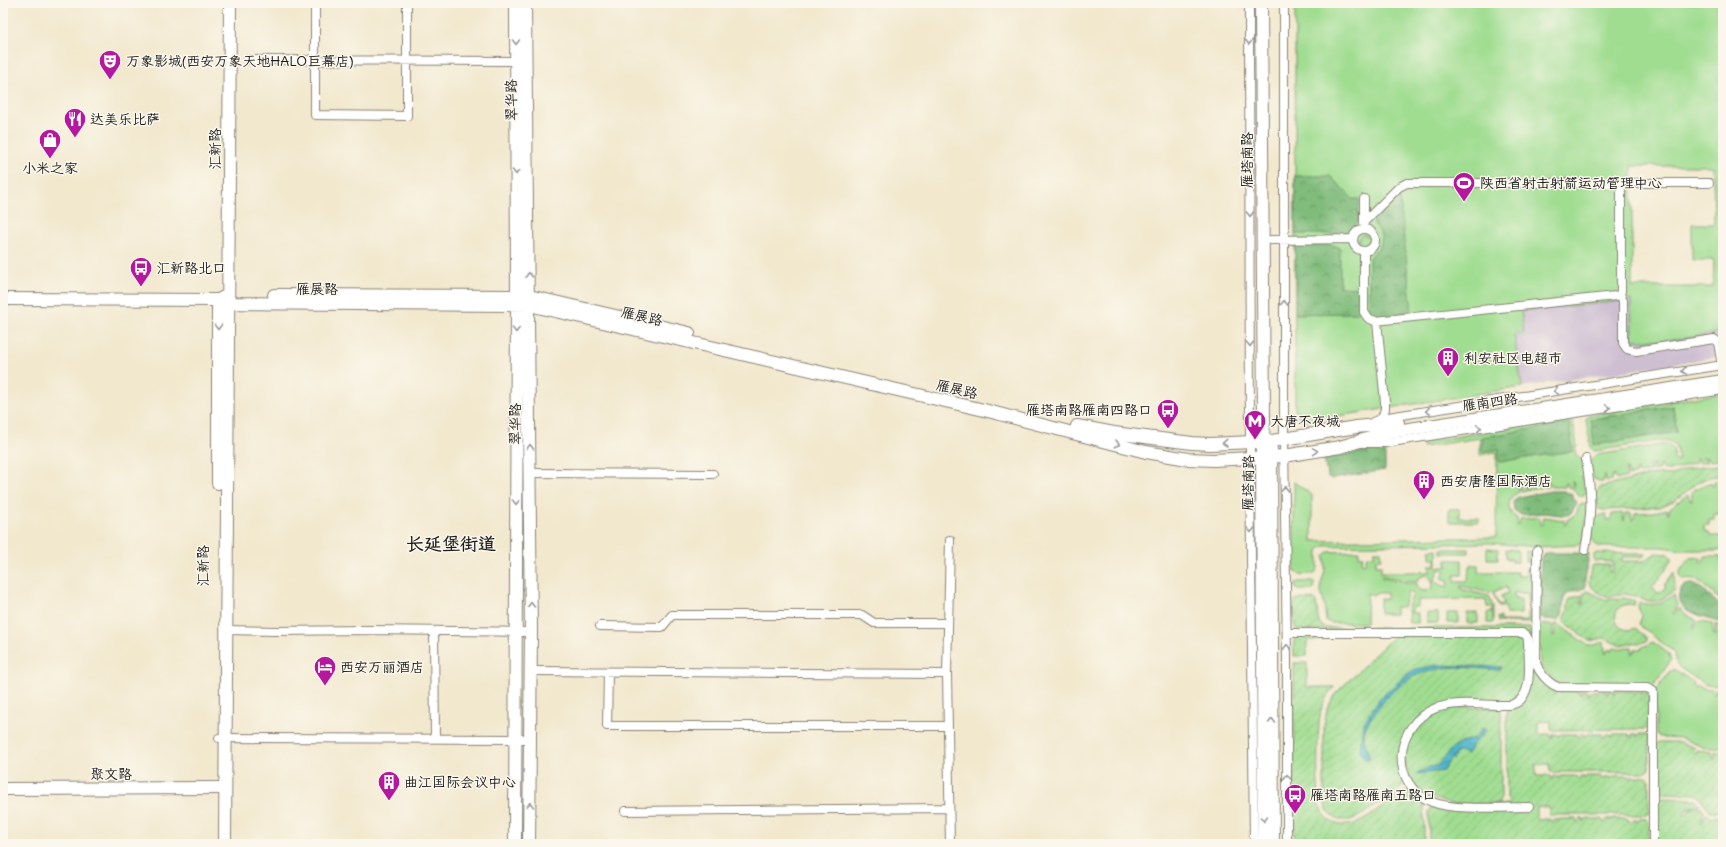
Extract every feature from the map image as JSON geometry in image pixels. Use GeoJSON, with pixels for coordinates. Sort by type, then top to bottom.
{"type":"FeatureCollection","features":[{"type":"Feature","properties":{"kind":"main road","name":"汇新路"},"geometry":{"type":"LineString","coordinates":[[225,844],[222,738],[225,299],[230,3]]}},
{"type":"Feature","properties":{"kind":"main road","name":"翠华路"},"geometry":{"type":"LineString","coordinates":[[516,3],[516,61],[523,300],[530,474],[531,671],[529,844]]}},
{"type":"Feature","properties":{"kind":"main road","name":"翠华路"},"geometry":{"type":"LineString","coordinates":[[515,844],[516,632],[523,300],[525,3]]}},
{"type":"Feature","properties":{"kind":"main road","name":"雁塔南路"},"geometry":{"type":"LineString","coordinates":[[1261,3],[1273,440]]}},
{"type":"Feature","properties":{"kind":"main road","name":"雁塔南路"},"geometry":{"type":"LineString","coordinates":[[1264,844],[1261,458],[1273,440],[1269,3]]}},
{"type":"Feature","properties":{"kind":"main road","name":"雁展路"},"geometry":{"type":"LineString","coordinates":[[3,293],[225,299]]}},
{"type":"Feature","properties":{"kind":"main road","name":"雁展路"},"geometry":{"type":"LineString","coordinates":[[3,299],[523,300],[1114,433],[1192,443],[1273,440]]}},
{"type":"Feature","properties":{"kind":"main road","name":"汇新路"},"geometry":{"type":"LineString","coordinates":[[218,844],[218,788],[222,738],[226,630],[225,299]]}},
{"type":"Feature","properties":{"kind":"main road","name":"雁展路"},"geometry":{"type":"LineString","coordinates":[[523,300],[984,410],[1146,452],[1188,459],[1214,460],[1261,458]]}},
{"type":"Feature","properties":{"kind":"main road","name":"雁南四路"},"geometry":{"type":"LineString","coordinates":[[1273,440],[1356,427],[1394,424],[1723,369]]}},
{"type":"Feature","properties":{"kind":"main road","name":"雁南四路"},"geometry":{"type":"LineString","coordinates":[[1261,458],[1284,456],[1358,442],[1390,432],[1723,381]]}},
{"type":"Feature","properties":{"kind":"main road","name":"雁塔南路"},"geometry":{"type":"LineString","coordinates":[[1262,662],[1273,844]]}},
{"type":"Feature","properties":{"kind":"main road","name":"聚文路"},"geometry":{"type":"LineString","coordinates":[[3,789],[218,788]]}},
{"type":"Feature","properties":{"kind":"street"},"geometry":{"type":"LineString","coordinates":[[315,3],[315,115],[407,116],[407,3]]}},
{"type":"Feature","properties":{"kind":"street"},"geometry":{"type":"LineString","coordinates":[[1249,3],[1250,442],[1261,458],[1262,662],[1254,844]]}},
{"type":"Feature","properties":{"kind":"street"},"geometry":{"type":"LineString","coordinates":[[1284,3],[1284,239],[1273,440],[1284,456],[1287,632],[1287,844]]}},
{"type":"Feature","properties":{"kind":"street"},"geometry":{"type":"LineString","coordinates":[[248,60],[516,61]]}},
{"type":"Feature","properties":{"kind":"street"},"geometry":{"type":"LineString","coordinates":[[1364,199],[1364,225],[1372,232],[1375,240],[1372,248],[1364,250],[1356,248],[1353,239],[1356,232],[1364,225],[1399,187],[1407,183],[1710,183]]}},
{"type":"Feature","properties":{"kind":"street"},"geometry":{"type":"LineString","coordinates":[[1356,427],[1382,418],[1723,369],[1718,342],[1714,339],[1636,351],[1627,349],[1623,341],[1623,302],[1620,294],[1621,188],[1617,183]]}},
{"type":"Feature","properties":{"kind":"street"},"geometry":{"type":"LineString","coordinates":[[1271,240],[1353,239]]}},
{"type":"Feature","properties":{"kind":"street"},"geometry":{"type":"LineString","coordinates":[[1364,250],[1364,312],[1368,318],[1377,321],[1616,296],[1620,294]]}},
{"type":"Feature","properties":{"kind":"street"},"geometry":{"type":"LineString","coordinates":[[1377,321],[1385,402],[1385,409],[1382,418]]}},
{"type":"Feature","properties":{"kind":"street"},"geometry":{"type":"LineString","coordinates":[[1358,442],[1385,443],[1723,390]]}},
{"type":"Feature","properties":{"kind":"street"},"geometry":{"type":"LineString","coordinates":[[1585,550],[1591,500],[1586,459]]}},
{"type":"Feature","properties":{"kind":"street"},"geometry":{"type":"LineString","coordinates":[[530,474],[713,474]]}},
{"type":"Feature","properties":{"kind":"street"},"geometry":{"type":"LineString","coordinates":[[950,540],[947,674],[950,844]]}},
{"type":"Feature","properties":{"kind":"street"},"geometry":{"type":"LineString","coordinates":[[1537,550],[1536,662],[1540,670],[1551,683],[1558,687],[1647,688],[1652,691],[1653,844]]}},
{"type":"Feature","properties":{"kind":"street"},"geometry":{"type":"LineString","coordinates":[[600,626],[662,627],[672,614],[862,615],[874,623],[948,623]]}},
{"type":"Feature","properties":{"kind":"street"},"geometry":{"type":"LineString","coordinates":[[226,630],[531,632]]}},
{"type":"Feature","properties":{"kind":"street"},"geometry":{"type":"LineString","coordinates":[[434,632],[435,738]]}},
{"type":"Feature","properties":{"kind":"street"},"geometry":{"type":"LineString","coordinates":[[1287,632],[1522,633],[1526,635],[1528,639],[1528,683],[1526,694],[1521,700],[1516,704],[1509,705],[1454,704],[1433,710],[1420,718],[1410,728],[1403,745],[1401,759],[1404,773],[1410,785],[1419,794],[1431,802],[1455,807],[1529,807]]}},
{"type":"Feature","properties":{"kind":"street"},"geometry":{"type":"LineString","coordinates":[[1262,662],[1287,662]]}},
{"type":"Feature","properties":{"kind":"street"},"geometry":{"type":"LineString","coordinates":[[531,671],[947,674]]}},
{"type":"Feature","properties":{"kind":"street"},"geometry":{"type":"LineString","coordinates":[[608,672],[607,726],[948,726]]}},
{"type":"Feature","properties":{"kind":"street"},"geometry":{"type":"LineString","coordinates":[[222,738],[530,739]]}},
{"type":"Feature","properties":{"kind":"street"},"geometry":{"type":"LineString","coordinates":[[625,811],[949,808]]}},
{"type":"Feature","properties":{"kind":"shaded area"},"geometry":{"type":"Polygon","coordinates":[[[1632,300],[1723,332],[1723,356],[1522,387],[1514,335],[1524,333],[1520,311],[1632,300]]]}},
{"type":"Feature","properties":{"kind":"green space","name":"陕西省射击射箭运动管理中心"},"geometry":{"type":"Polygon","coordinates":[[[1295,3],[1723,3],[1723,332],[1676,340],[1632,340],[1631,300],[1521,311],[1524,333],[1514,335],[1522,387],[1307,421],[1299,418],[1295,410],[1295,3]],[[1632,166],[1632,287],[1713,287],[1714,260],[1692,260],[1692,224],[1714,224],[1713,166],[1632,166]]]}},
{"type":"Feature","properties":{"kind":"green space"},"geometry":{"type":"Polygon","coordinates":[[[1295,176],[1330,176],[1353,199],[1359,199],[1358,223],[1346,234],[1295,234],[1295,176]]]}},
{"type":"Feature","properties":{"kind":"green space"},"geometry":{"type":"Polygon","coordinates":[[[1398,197],[1400,200],[1412,312],[1375,316],[1371,314],[1369,310],[1369,259],[1380,245],[1381,238],[1373,221],[1395,198],[1398,197]]]}},
{"type":"Feature","properties":{"kind":"green space"},"geometry":{"type":"Polygon","coordinates":[[[1364,234],[1368,236],[1370,240],[1368,244],[1364,246],[1360,244],[1358,240],[1360,236],[1364,234]]]}},
{"type":"Feature","properties":{"kind":"green space"},"geometry":{"type":"Polygon","coordinates":[[[1295,245],[1334,245],[1338,247],[1340,250],[1340,287],[1359,288],[1359,310],[1357,313],[1295,314],[1295,245]]]}},
{"type":"Feature","properties":{"kind":"green space"},"geometry":{"type":"Polygon","coordinates":[[[1723,393],[1723,459],[1721,455],[1719,456],[1719,460],[1709,461],[1707,457],[1702,457],[1702,459],[1706,458],[1706,462],[1699,463],[1698,459],[1696,459],[1696,463],[1672,470],[1662,469],[1661,465],[1659,465],[1659,469],[1652,471],[1651,467],[1655,465],[1649,465],[1650,472],[1639,474],[1636,469],[1636,474],[1629,476],[1626,468],[1627,477],[1616,480],[1614,475],[1612,476],[1612,480],[1606,482],[1604,475],[1603,482],[1599,482],[1594,479],[1591,469],[1591,459],[1596,455],[1667,444],[1673,449],[1675,460],[1679,460],[1675,444],[1666,440],[1594,451],[1591,448],[1586,420],[1589,415],[1723,393]]]}},
{"type":"Feature","properties":{"kind":"green space"},"geometry":{"type":"Polygon","coordinates":[[[1673,406],[1677,432],[1594,445],[1591,419],[1673,406]]]}},
{"type":"Feature","properties":{"kind":"green space"},"geometry":{"type":"Polygon","coordinates":[[[1569,418],[1573,422],[1577,447],[1575,447],[1576,455],[1583,461],[1587,491],[1582,497],[1579,496],[1573,490],[1575,485],[1574,481],[1571,481],[1573,482],[1571,488],[1568,487],[1567,483],[1565,487],[1551,487],[1549,481],[1547,482],[1548,487],[1544,487],[1543,483],[1541,488],[1528,490],[1526,485],[1523,485],[1525,486],[1526,490],[1521,491],[1520,487],[1518,487],[1519,492],[1510,501],[1509,508],[1513,515],[1517,518],[1517,525],[1519,524],[1520,519],[1539,517],[1540,524],[1542,525],[1544,517],[1564,520],[1564,524],[1566,525],[1567,520],[1576,514],[1580,505],[1584,504],[1588,511],[1583,541],[1579,545],[1536,547],[1490,543],[1324,546],[1318,550],[1318,568],[1316,572],[1311,574],[1298,574],[1294,571],[1294,482],[1312,495],[1312,541],[1496,537],[1497,452],[1480,455],[1480,438],[1423,447],[1423,442],[1569,418]]]}},
{"type":"Feature","properties":{"kind":"green space"},"geometry":{"type":"Polygon","coordinates":[[[1569,423],[1573,451],[1499,462],[1499,449],[1482,452],[1482,437],[1569,423]]]}},
{"type":"Feature","properties":{"kind":"green space"},"geometry":{"type":"Polygon","coordinates":[[[1385,448],[1385,470],[1332,479],[1327,476],[1324,458],[1385,448]]]}},
{"type":"Feature","properties":{"kind":"green space"},"geometry":{"type":"Polygon","coordinates":[[[1723,464],[1723,475],[1710,477],[1698,482],[1674,501],[1659,507],[1604,510],[1599,509],[1594,502],[1595,493],[1601,487],[1657,474],[1672,475],[1687,469],[1723,464]]]}},
{"type":"Feature","properties":{"kind":"green space"},"geometry":{"type":"Polygon","coordinates":[[[1723,480],[1723,509],[1720,509],[1719,514],[1714,514],[1714,520],[1709,520],[1709,525],[1704,525],[1704,531],[1709,532],[1710,536],[1723,536],[1723,550],[1681,550],[1663,547],[1601,547],[1593,542],[1591,533],[1593,523],[1599,516],[1606,515],[1607,520],[1611,520],[1612,514],[1622,513],[1624,521],[1625,513],[1631,513],[1632,520],[1634,520],[1635,513],[1654,512],[1667,509],[1667,513],[1669,513],[1670,508],[1688,494],[1690,500],[1692,500],[1692,491],[1711,482],[1712,486],[1714,486],[1714,481],[1723,480]]]}},
{"type":"Feature","properties":{"kind":"green space"},"geometry":{"type":"Polygon","coordinates":[[[1551,491],[1564,491],[1572,495],[1576,503],[1572,512],[1568,515],[1543,513],[1521,515],[1514,510],[1513,502],[1518,497],[1551,491]]]}},
{"type":"Feature","properties":{"kind":"green space"},"geometry":{"type":"Polygon","coordinates":[[[1449,509],[1459,509],[1459,518],[1479,518],[1479,522],[1449,522],[1449,509]]]}},
{"type":"Feature","properties":{"kind":"green space"},"geometry":{"type":"Polygon","coordinates":[[[1487,548],[1498,549],[1498,559],[1487,559],[1487,548]]]}},
{"type":"Feature","properties":{"kind":"green space"},"geometry":{"type":"Polygon","coordinates":[[[1437,549],[1437,567],[1447,567],[1447,560],[1462,560],[1462,575],[1455,575],[1455,581],[1468,581],[1469,567],[1472,567],[1472,565],[1478,565],[1478,572],[1518,572],[1518,575],[1526,575],[1526,568],[1532,568],[1532,622],[1498,622],[1497,617],[1500,617],[1500,621],[1528,621],[1528,593],[1514,593],[1514,599],[1521,599],[1521,614],[1506,614],[1506,607],[1499,607],[1498,605],[1504,603],[1501,596],[1508,593],[1506,587],[1490,593],[1461,586],[1461,589],[1489,596],[1493,607],[1493,623],[1487,623],[1487,613],[1492,613],[1492,607],[1487,607],[1486,599],[1418,600],[1418,607],[1412,607],[1412,613],[1418,613],[1418,623],[1409,623],[1408,607],[1413,594],[1408,592],[1403,607],[1395,607],[1395,614],[1380,614],[1380,599],[1387,599],[1387,593],[1374,593],[1374,595],[1367,593],[1366,623],[1332,623],[1326,621],[1324,603],[1320,588],[1325,570],[1325,555],[1328,552],[1359,551],[1359,556],[1363,556],[1361,563],[1365,564],[1367,556],[1374,556],[1374,551],[1381,551],[1381,559],[1376,559],[1376,565],[1381,565],[1381,572],[1430,572],[1430,565],[1436,565],[1436,559],[1430,559],[1430,550],[1437,549]],[[1439,569],[1434,582],[1447,587],[1449,581],[1442,578],[1445,571],[1439,569]],[[1426,575],[1420,577],[1417,582],[1382,576],[1382,578],[1417,584],[1420,590],[1425,591],[1431,589],[1433,583],[1430,577],[1426,575]]]}},
{"type":"Feature","properties":{"kind":"green space"},"geometry":{"type":"Polygon","coordinates":[[[1441,549],[1469,549],[1469,553],[1441,553],[1441,549]]]}},
{"type":"Feature","properties":{"kind":"green space"},"geometry":{"type":"Polygon","coordinates":[[[1506,549],[1518,550],[1518,562],[1512,562],[1512,559],[1506,559],[1506,549]]]}},
{"type":"Feature","properties":{"kind":"green space"},"geometry":{"type":"Polygon","coordinates":[[[1526,551],[1532,553],[1532,562],[1526,562],[1526,551]]]}},
{"type":"Feature","properties":{"kind":"green space"},"geometry":{"type":"Polygon","coordinates":[[[1547,553],[1589,554],[1585,588],[1567,594],[1563,600],[1561,617],[1558,620],[1543,619],[1539,616],[1541,557],[1547,553]]]}},
{"type":"Feature","properties":{"kind":"green space"},"geometry":{"type":"Polygon","coordinates":[[[1596,553],[1646,554],[1642,557],[1622,557],[1622,561],[1644,561],[1656,553],[1668,554],[1671,557],[1671,561],[1652,588],[1658,593],[1665,589],[1665,584],[1674,572],[1675,590],[1666,597],[1656,601],[1644,600],[1625,594],[1609,596],[1599,593],[1589,583],[1591,567],[1593,565],[1610,565],[1610,572],[1613,572],[1613,562],[1594,561],[1594,555],[1596,553]]]}},
{"type":"Feature","properties":{"kind":"green space"},"geometry":{"type":"Polygon","coordinates":[[[1705,556],[1720,556],[1722,563],[1723,556],[1723,600],[1715,596],[1703,584],[1694,580],[1683,579],[1680,577],[1680,571],[1690,558],[1701,557],[1700,563],[1702,563],[1705,556]]]}},
{"type":"Feature","properties":{"kind":"green space"},"geometry":{"type":"Polygon","coordinates":[[[1298,582],[1313,582],[1314,589],[1297,590],[1295,585],[1298,582]]]}},
{"type":"Feature","properties":{"kind":"green space"},"geometry":{"type":"Polygon","coordinates":[[[1688,584],[1701,588],[1714,600],[1723,605],[1723,623],[1693,613],[1681,604],[1679,598],[1681,590],[1688,584]]]}},
{"type":"Feature","properties":{"kind":"green space"},"geometry":{"type":"Polygon","coordinates":[[[1588,591],[1607,600],[1624,598],[1635,601],[1634,605],[1625,605],[1620,607],[1616,612],[1617,624],[1621,628],[1627,630],[1635,628],[1646,637],[1646,641],[1639,644],[1630,643],[1619,645],[1604,638],[1589,641],[1565,623],[1564,620],[1567,613],[1569,599],[1581,595],[1581,604],[1583,605],[1583,594],[1588,591]]]}},
{"type":"Feature","properties":{"kind":"green space"},"geometry":{"type":"Polygon","coordinates":[[[1674,595],[1677,606],[1672,613],[1674,614],[1679,608],[1687,615],[1697,620],[1692,628],[1693,629],[1700,621],[1712,623],[1713,635],[1715,635],[1715,624],[1723,628],[1723,686],[1705,685],[1679,667],[1674,652],[1639,625],[1642,616],[1638,607],[1639,603],[1658,604],[1674,595]]]}},
{"type":"Feature","properties":{"kind":"green space"},"geometry":{"type":"Polygon","coordinates":[[[1296,599],[1315,600],[1318,619],[1325,628],[1531,628],[1534,663],[1553,689],[1554,694],[1556,690],[1560,690],[1561,694],[1563,691],[1580,691],[1580,694],[1582,694],[1582,691],[1587,691],[1587,694],[1589,694],[1589,691],[1606,691],[1606,694],[1608,694],[1608,691],[1614,691],[1614,694],[1616,691],[1632,691],[1633,694],[1635,691],[1640,691],[1640,694],[1642,694],[1642,691],[1649,693],[1649,727],[1647,729],[1551,730],[1551,721],[1538,722],[1538,734],[1550,734],[1551,737],[1553,737],[1553,734],[1557,734],[1558,737],[1560,734],[1576,734],[1577,737],[1579,737],[1580,734],[1584,734],[1584,737],[1587,734],[1602,734],[1603,737],[1606,737],[1606,734],[1610,734],[1611,737],[1613,734],[1629,734],[1630,737],[1632,737],[1632,734],[1637,734],[1637,737],[1639,734],[1647,734],[1649,737],[1649,770],[1647,772],[1550,772],[1550,764],[1536,764],[1536,776],[1550,776],[1551,779],[1553,779],[1553,776],[1557,776],[1558,779],[1560,776],[1576,776],[1577,779],[1579,779],[1580,776],[1584,777],[1584,779],[1587,776],[1602,776],[1603,779],[1606,779],[1606,776],[1610,777],[1611,779],[1613,776],[1629,776],[1630,779],[1632,779],[1632,776],[1637,777],[1637,779],[1639,776],[1647,777],[1649,779],[1649,812],[1647,815],[1549,815],[1549,807],[1537,807],[1537,819],[1550,819],[1551,822],[1553,822],[1553,819],[1557,819],[1558,822],[1560,819],[1576,819],[1577,822],[1579,822],[1580,819],[1584,819],[1584,822],[1587,819],[1602,819],[1603,822],[1606,822],[1607,819],[1610,819],[1611,822],[1613,819],[1628,819],[1632,822],[1633,819],[1637,819],[1637,822],[1639,819],[1647,819],[1649,822],[1649,841],[1647,844],[1429,844],[1429,811],[1432,807],[1510,804],[1507,798],[1507,713],[1509,708],[1523,702],[1530,635],[1297,630],[1294,624],[1293,614],[1293,605],[1296,599]]]}},
{"type":"Feature","properties":{"kind":"green space"},"geometry":{"type":"Polygon","coordinates":[[[1427,613],[1438,613],[1438,623],[1427,623],[1427,613]]]}},
{"type":"Feature","properties":{"kind":"green space"},"geometry":{"type":"Polygon","coordinates":[[[1447,613],[1458,613],[1458,623],[1447,623],[1447,613]]]}},
{"type":"Feature","properties":{"kind":"green space"},"geometry":{"type":"Polygon","coordinates":[[[1467,613],[1478,613],[1478,623],[1467,623],[1467,613]]]}},
{"type":"Feature","properties":{"kind":"green space"},"geometry":{"type":"Polygon","coordinates":[[[1543,624],[1552,624],[1553,636],[1555,635],[1555,624],[1558,624],[1587,645],[1594,645],[1604,642],[1605,653],[1607,653],[1607,650],[1613,650],[1614,648],[1618,649],[1632,647],[1632,653],[1634,653],[1634,650],[1641,650],[1641,648],[1653,642],[1669,654],[1671,660],[1656,682],[1652,685],[1561,685],[1553,681],[1540,666],[1539,628],[1543,624]]]}},
{"type":"Feature","properties":{"kind":"green space"},"geometry":{"type":"Polygon","coordinates":[[[1318,635],[1318,640],[1307,640],[1307,656],[1294,656],[1294,642],[1297,636],[1318,635]]]}},
{"type":"Feature","properties":{"kind":"green space"},"geometry":{"type":"Polygon","coordinates":[[[1394,636],[1525,636],[1525,677],[1523,692],[1514,702],[1453,702],[1407,729],[1402,787],[1360,816],[1350,820],[1339,820],[1327,810],[1324,801],[1324,726],[1327,709],[1335,694],[1394,636]]]}},
{"type":"Feature","properties":{"kind":"green space"},"geometry":{"type":"Polygon","coordinates":[[[1294,663],[1307,663],[1307,687],[1335,687],[1323,704],[1320,718],[1318,791],[1319,802],[1324,815],[1335,823],[1352,825],[1371,815],[1397,796],[1405,792],[1412,792],[1424,803],[1424,844],[1294,844],[1294,663]]]}},
{"type":"Feature","properties":{"kind":"green space"},"geometry":{"type":"Polygon","coordinates":[[[1673,670],[1677,671],[1694,683],[1694,688],[1697,686],[1703,689],[1712,690],[1713,694],[1715,694],[1715,690],[1723,690],[1723,748],[1705,748],[1681,738],[1660,737],[1656,735],[1656,690],[1673,670]]]}},
{"type":"Feature","properties":{"kind":"green space"},"geometry":{"type":"Polygon","coordinates":[[[1464,707],[1498,708],[1501,711],[1501,798],[1498,804],[1450,804],[1426,796],[1410,780],[1404,758],[1410,734],[1422,720],[1443,709],[1464,707]]]}},
{"type":"Feature","properties":{"kind":"green space"},"geometry":{"type":"Polygon","coordinates":[[[1659,742],[1680,742],[1695,748],[1694,753],[1698,750],[1712,752],[1713,759],[1715,759],[1715,752],[1723,752],[1723,812],[1710,811],[1696,794],[1657,793],[1656,744],[1659,742]]]}},
{"type":"Feature","properties":{"kind":"green space"},"geometry":{"type":"Polygon","coordinates":[[[1659,798],[1696,799],[1700,805],[1689,807],[1683,814],[1685,815],[1691,808],[1701,807],[1704,812],[1702,824],[1706,814],[1720,817],[1721,827],[1723,827],[1723,844],[1656,844],[1656,801],[1659,798]]]}},
{"type":"Feature","properties":{"kind":"water"},"geometry":{"type":"Polygon","coordinates":[[[1437,665],[1501,667],[1499,670],[1451,667],[1421,673],[1407,680],[1391,693],[1370,719],[1364,735],[1365,744],[1370,759],[1365,759],[1360,750],[1363,724],[1379,699],[1409,673],[1416,669],[1437,665]]]}},
{"type":"Feature","properties":{"kind":"water"},"geometry":{"type":"Polygon","coordinates":[[[1481,729],[1485,729],[1485,732],[1472,745],[1467,754],[1464,752],[1456,752],[1453,760],[1451,758],[1443,771],[1416,774],[1429,767],[1437,766],[1458,744],[1469,739],[1476,738],[1481,729]]]}},
{"type":"Feature","properties":{"kind":"place","name":"万象影城(西安万象天地HALO巨幕店)"},"geometry":{"type":"Point","coordinates":[110,80]}},
{"type":"Feature","properties":{"kind":"place","name":"达美乐比萨"},"geometry":{"type":"Point","coordinates":[75,138]}},
{"type":"Feature","properties":{"kind":"place","name":"小米之家"},"geometry":{"type":"Point","coordinates":[50,160]}},
{"type":"Feature","properties":{"kind":"place","name":"陕西省射击射箭运动管理中心"},"geometry":{"type":"Point","coordinates":[1464,202]}},
{"type":"Feature","properties":{"kind":"place","name":"汇新路北口"},"geometry":{"type":"Point","coordinates":[141,288]}},
{"type":"Feature","properties":{"kind":"place","name":"利安社区电超市"},"geometry":{"type":"Point","coordinates":[1448,378]}},
{"type":"Feature","properties":{"kind":"place","name":"雁塔南路雁南四路口"},"geometry":{"type":"Point","coordinates":[1168,430]}},
{"type":"Feature","properties":{"kind":"place","name":"大唐不夜城"},"geometry":{"type":"Point","coordinates":[1255,440]}},
{"type":"Feature","properties":{"kind":"place","name":"西安唐隆国际酒店"},"geometry":{"type":"Point","coordinates":[1424,500]}},
{"type":"Feature","properties":{"kind":"place","name":"西安万丽酒店"},"geometry":{"type":"Point","coordinates":[325,686]}},
{"type":"Feature","properties":{"kind":"place","name":"曲江国际会议中心"},"geometry":{"type":"Point","coordinates":[389,802]}},
{"type":"Feature","properties":{"kind":"place","name":"雁塔南路雁南五路口"},"geometry":{"type":"Point","coordinates":[1295,814]}},
{"type":"Feature","properties":{"kind":"district","name":"长延堡街道"},"geometry":{"type":"Point","coordinates":[451,544]}}]}
